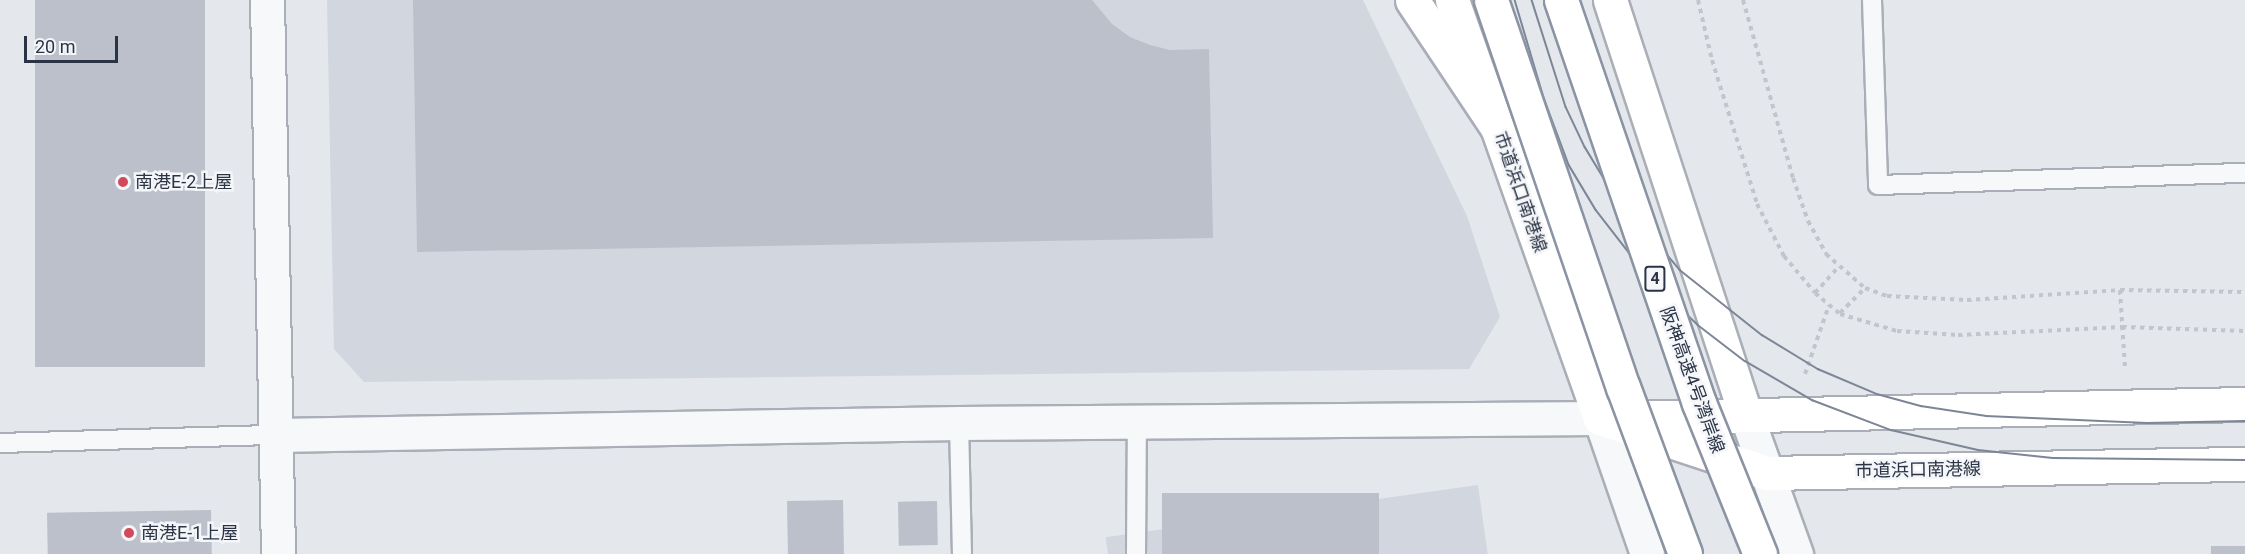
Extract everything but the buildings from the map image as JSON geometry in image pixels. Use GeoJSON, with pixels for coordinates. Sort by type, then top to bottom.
{"type":"FeatureCollection","features":[{"type":"Feature","properties":{"kind":"main road"},"geometry":{"type":"LineString","coordinates":[[1412,0],[1498,129]]}},
{"type":"Feature","properties":{"kind":"main road","name":"市道浜口南港線"},"geometry":{"type":"LineString","coordinates":[[1452,0],[1600,418],[1767,473],[2245,464]]}},
{"type":"Feature","properties":{"kind":"main road"},"geometry":{"type":"LineString","coordinates":[[1491,0],[1623,387],[1685,554]]}},
{"type":"Feature","properties":{"kind":"main road","name":"阪神高速4号湾岸線"},"geometry":{"type":"LineString","coordinates":[[1561,0],[1700,403],[1760,554]]}},
{"type":"Feature","properties":{"kind":"main road"},"geometry":{"type":"LineString","coordinates":[[1610,0],[1746,415]]}},
{"type":"Feature","properties":{"kind":"main road"},"geometry":{"type":"LineString","coordinates":[[1600,418],[2245,404]]}},
{"type":"Feature","properties":{"kind":"street"},"geometry":{"type":"LineString","coordinates":[[267,0],[278,554]]}},
{"type":"Feature","properties":{"kind":"street"},"geometry":{"type":"LineString","coordinates":[[1746,415],[1796,554]]}},
{"type":"Feature","properties":{"kind":"street"},"geometry":{"type":"LineString","coordinates":[[276,435],[959,423],[1600,418],[1647,554]]}},
{"type":"Feature","properties":{"kind":"lane"},"geometry":{"type":"LineString","coordinates":[[1872,0],[1878,185],[2245,173]]}},
{"type":"Feature","properties":{"kind":"lane"},"geometry":{"type":"LineString","coordinates":[[1136,554],[1137,422]]}},
{"type":"Feature","properties":{"kind":"lane"},"geometry":{"type":"LineString","coordinates":[[959,423],[962,554]]}},
{"type":"Feature","properties":{"kind":"lane"},"geometry":{"type":"LineString","coordinates":[[0,443],[276,435]]}},
{"type":"Feature","properties":{"kind":"path"},"geometry":{"type":"LineString","coordinates":[[1698,0],[1712,60],[1757,204],[1784,256],[1815,293],[1840,314],[1897,331],[1958,335],[2122,327],[2245,331]]}},
{"type":"Feature","properties":{"kind":"path"},"geometry":{"type":"LineString","coordinates":[[1743,0],[1792,178],[1813,229],[1826,254],[1865,288],[1887,296],[1967,300],[2120,290],[2245,292]]}},
{"type":"Feature","properties":{"kind":"path"},"geometry":{"type":"LineString","coordinates":[[1815,293],[1839,266]]}},
{"type":"Feature","properties":{"kind":"path"},"geometry":{"type":"LineString","coordinates":[[1840,314],[1865,288]]}},
{"type":"Feature","properties":{"kind":"path"},"geometry":{"type":"LineString","coordinates":[[2120,290],[2125,367]]}},
{"type":"Feature","properties":{"kind":"path"},"geometry":{"type":"LineString","coordinates":[[1805,374],[1829,305]]}},
{"type":"Feature","properties":{"kind":"shaded area"},"geometry":{"type":"Polygon","coordinates":[[[327,0],[1363,0],[1467,216],[1500,317],[1469,369],[364,382],[334,349],[327,0]]]}},
{"type":"Feature","properties":{"kind":"shaded area"},"geometry":{"type":"Polygon","coordinates":[[[1478,485],[1488,554],[1108,554],[1106,537],[1478,485]]]}},
{"type":"Feature","properties":{"kind":"tram line"},"geometry":{"type":"LineString","coordinates":[[1515,0],[1544,98],[1569,165],[1596,210],[1648,277],[1698,325],[1745,361],[1812,400],[1891,430],[1978,450],[2053,458],[2245,460]]}},
{"type":"Feature","properties":{"kind":"tram line"},"geometry":{"type":"LineString","coordinates":[[1532,0],[1566,107],[1585,147],[1608,185],[1680,270],[1762,335],[1818,369],[1877,394],[1921,406],[1986,416],[2147,423],[2245,421]]}},
{"type":"Feature","properties":{"kind":"place","name":"南港E-2上屋"},"geometry":{"type":"Point","coordinates":[123,182]}},
{"type":"Feature","properties":{"kind":"place","name":"南港E-1上屋"},"geometry":{"type":"Point","coordinates":[129,533]}}]}
